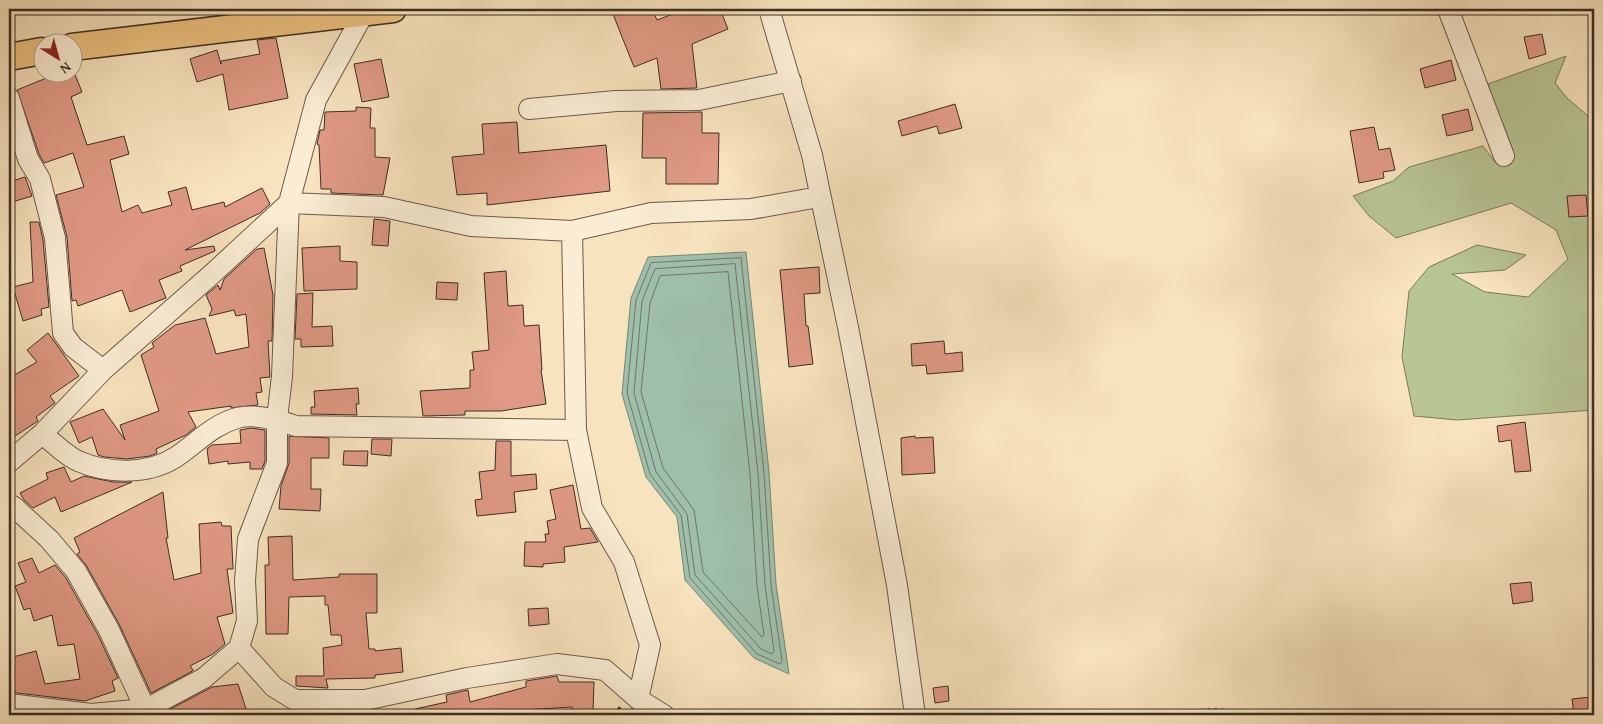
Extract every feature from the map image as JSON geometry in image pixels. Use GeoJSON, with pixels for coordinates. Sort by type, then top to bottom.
{"type":"FeatureCollection","features":[{"type":"Feature","properties":{"kind":"main road"},"geometry":{"type":"LineString","coordinates":[[82,45],[294,14],[393,9]]}},
{"type":"Feature","properties":{"kind":"main road"},"geometry":{"type":"LineString","coordinates":[[9,57],[32,54]]}},
{"type":"Feature","properties":{"kind":"street"},"geometry":{"type":"LineString","coordinates":[[769,9],[812,155],[819,197],[848,327],[897,585],[915,715]]}},
{"type":"Feature","properties":{"kind":"street"},"geometry":{"type":"LineString","coordinates":[[1448,9],[1504,156]]}},
{"type":"Feature","properties":{"kind":"street"},"geometry":{"type":"LineString","coordinates":[[9,704],[36,711],[91,714],[147,712],[204,678],[239,648],[247,621],[245,581],[248,540],[277,463],[277,419],[282,376],[288,203],[316,100],[366,11]]}},
{"type":"Feature","properties":{"kind":"street"},"geometry":{"type":"LineString","coordinates":[[529,109],[616,101],[699,100],[790,81]]}},
{"type":"Feature","properties":{"kind":"street"},"geometry":{"type":"LineString","coordinates":[[9,98],[28,160],[40,180],[55,238],[63,333],[73,347],[103,370]]}},
{"type":"Feature","properties":{"kind":"street"},"geometry":{"type":"LineString","coordinates":[[9,462],[42,434],[103,370],[211,275],[288,203],[384,207],[471,226],[572,231],[651,213],[751,209],[819,197]]}},
{"type":"Feature","properties":{"kind":"street"},"geometry":{"type":"LineString","coordinates":[[572,231],[576,430],[592,508],[624,562],[650,645],[638,699]]}},
{"type":"Feature","properties":{"kind":"street"},"geometry":{"type":"LineString","coordinates":[[42,434],[77,460],[113,472],[153,467],[176,457],[213,428],[238,418],[277,419],[296,426],[576,430]]}},
{"type":"Feature","properties":{"kind":"street"},"geometry":{"type":"LineString","coordinates":[[9,506],[13,506],[49,539],[76,571],[109,630],[147,712]]}},
{"type":"Feature","properties":{"kind":"street"},"geometry":{"type":"LineString","coordinates":[[239,648],[274,687],[295,700],[365,700],[467,678],[557,664],[604,670],[638,699],[664,715]]}},
{"type":"Feature","properties":{"kind":"path"},"geometry":{"type":"LineString","coordinates":[[1175,715],[1190,711],[1229,709],[1246,715]]}},
{"type":"Feature","properties":{"kind":"shaded area"},"geometry":{"type":"Polygon","coordinates":[[[1566,56],[1555,83],[1567,98],[1594,121],[1594,410],[1457,420],[1414,416],[1402,357],[1409,291],[1429,267],[1477,245],[1526,255],[1505,270],[1452,274],[1485,292],[1528,297],[1568,259],[1556,230],[1511,203],[1396,238],[1369,216],[1353,196],[1393,181],[1409,167],[1483,146],[1495,162],[1509,157],[1488,84],[1566,56]]]}},
{"type":"Feature","properties":{"kind":"water"},"geometry":{"type":"Polygon","coordinates":[[[746,252],[769,472],[776,584],[789,674],[754,658],[685,580],[677,517],[646,477],[622,394],[631,298],[648,257],[746,252]]]}},
{"type":"Feature","properties":{"kind":"building"},"geometry":{"type":"Polygon","coordinates":[[[611,9],[652,9],[657,20],[686,9],[720,9],[728,29],[692,44],[697,88],[661,89],[657,58],[634,67],[611,9]]]}},
{"type":"Feature","properties":{"kind":"building"},"geometry":{"type":"Polygon","coordinates":[[[1542,34],[1546,54],[1529,59],[1524,37],[1542,34]]]}},
{"type":"Feature","properties":{"kind":"building"},"geometry":{"type":"Polygon","coordinates":[[[276,38],[288,98],[229,110],[223,74],[197,82],[190,59],[217,50],[221,64],[221,61],[260,54],[257,40],[276,38]]]}},
{"type":"Feature","properties":{"kind":"building"},"geometry":{"type":"Polygon","coordinates":[[[381,59],[389,97],[362,102],[354,64],[381,59]]]}},
{"type":"Feature","properties":{"kind":"building"},"geometry":{"type":"Polygon","coordinates":[[[1451,60],[1456,80],[1425,88],[1420,69],[1451,60]]]}},
{"type":"Feature","properties":{"kind":"building"},"geometry":{"type":"Polygon","coordinates":[[[37,82],[78,82],[82,92],[71,97],[87,145],[124,136],[129,154],[110,160],[122,212],[138,205],[142,213],[172,205],[168,192],[186,187],[192,210],[224,202],[225,207],[262,188],[270,204],[260,213],[185,250],[214,246],[215,251],[180,266],[182,271],[159,280],[166,298],[130,312],[122,290],[78,306],[76,300],[72,301],[67,237],[56,195],[84,187],[73,153],[44,163],[39,154],[17,90],[37,82]]]}},
{"type":"Feature","properties":{"kind":"building"},"geometry":{"type":"Polygon","coordinates":[[[955,104],[962,128],[939,134],[937,126],[902,136],[898,121],[955,104]]]}},
{"type":"Feature","properties":{"kind":"building"},"geometry":{"type":"Polygon","coordinates":[[[356,107],[371,108],[370,128],[375,128],[375,157],[390,158],[383,195],[331,193],[331,189],[321,189],[319,145],[317,144],[320,130],[324,130],[325,112],[356,111],[356,107]]]}},
{"type":"Feature","properties":{"kind":"building"},"geometry":{"type":"Polygon","coordinates":[[[1468,109],[1473,130],[1447,136],[1442,115],[1468,109]]]}},
{"type":"Feature","properties":{"kind":"building"},"geometry":{"type":"Polygon","coordinates":[[[702,112],[702,133],[719,133],[718,184],[666,184],[666,158],[642,158],[643,113],[702,112]]]}},
{"type":"Feature","properties":{"kind":"building"},"geometry":{"type":"Polygon","coordinates":[[[517,122],[519,153],[606,145],[610,191],[487,205],[487,193],[457,195],[452,157],[484,154],[482,124],[517,122]]]}},
{"type":"Feature","properties":{"kind":"building"},"geometry":{"type":"Polygon","coordinates":[[[1374,127],[1379,150],[1390,148],[1395,170],[1383,172],[1384,178],[1359,183],[1350,131],[1374,127]]]}},
{"type":"Feature","properties":{"kind":"building"},"geometry":{"type":"Polygon","coordinates":[[[25,177],[32,196],[9,203],[9,182],[25,177]]]}},
{"type":"Feature","properties":{"kind":"building"},"geometry":{"type":"Polygon","coordinates":[[[1586,195],[1588,216],[1569,217],[1567,196],[1586,195]]]}},
{"type":"Feature","properties":{"kind":"building"},"geometry":{"type":"Polygon","coordinates":[[[374,219],[390,221],[388,246],[372,245],[374,219]]]}},
{"type":"Feature","properties":{"kind":"building"},"geometry":{"type":"Polygon","coordinates":[[[30,222],[39,222],[43,240],[49,307],[41,309],[42,315],[23,321],[13,287],[33,282],[30,222]]]}},
{"type":"Feature","properties":{"kind":"building"},"geometry":{"type":"Polygon","coordinates":[[[340,246],[340,261],[357,262],[357,289],[304,291],[302,248],[340,246]]]}},
{"type":"Feature","properties":{"kind":"building"},"geometry":{"type":"Polygon","coordinates":[[[264,248],[273,295],[272,341],[268,341],[270,377],[260,378],[262,392],[256,393],[258,405],[231,408],[231,406],[188,412],[196,427],[186,435],[156,449],[157,453],[150,456],[127,459],[104,457],[98,455],[92,437],[79,443],[70,422],[103,409],[125,440],[120,425],[159,411],[141,355],[154,347],[152,343],[175,325],[205,318],[216,354],[249,347],[246,314],[236,316],[234,310],[209,316],[212,309],[206,295],[218,285],[220,290],[224,279],[257,249],[264,248]]]}},
{"type":"Feature","properties":{"kind":"building"},"geometry":{"type":"Polygon","coordinates":[[[819,267],[820,293],[804,294],[806,326],[808,326],[813,364],[789,367],[780,270],[819,267]]]}},
{"type":"Feature","properties":{"kind":"building"},"geometry":{"type":"Polygon","coordinates":[[[506,271],[508,306],[523,305],[524,326],[539,325],[541,370],[546,404],[501,411],[465,411],[465,415],[423,416],[420,391],[470,388],[470,370],[474,370],[472,352],[489,350],[484,273],[506,271]]]}},
{"type":"Feature","properties":{"kind":"building"},"geometry":{"type":"Polygon","coordinates":[[[437,282],[458,283],[457,300],[436,299],[437,282]]]}},
{"type":"Feature","properties":{"kind":"building"},"geometry":{"type":"Polygon","coordinates":[[[313,293],[312,327],[332,326],[333,346],[301,347],[301,339],[295,339],[297,294],[313,293]]]}},
{"type":"Feature","properties":{"kind":"building"},"geometry":{"type":"Polygon","coordinates":[[[48,333],[79,376],[50,396],[55,403],[36,417],[38,421],[9,440],[9,378],[37,362],[27,350],[48,333]]]}},
{"type":"Feature","properties":{"kind":"building"},"geometry":{"type":"Polygon","coordinates":[[[944,341],[945,354],[962,352],[963,371],[927,374],[926,365],[912,366],[911,344],[944,341]]]}},
{"type":"Feature","properties":{"kind":"building"},"geometry":{"type":"Polygon","coordinates":[[[358,388],[359,404],[356,404],[357,415],[311,414],[311,407],[315,407],[314,391],[358,388]]]}},
{"type":"Feature","properties":{"kind":"building"},"geometry":{"type":"Polygon","coordinates":[[[1525,422],[1531,471],[1515,472],[1511,440],[1499,442],[1497,426],[1525,422]]]}},
{"type":"Feature","properties":{"kind":"building"},"geometry":{"type":"Polygon","coordinates":[[[251,428],[265,430],[265,461],[262,469],[250,469],[250,462],[228,464],[228,461],[209,464],[207,449],[212,445],[241,443],[240,430],[251,428]]]}},
{"type":"Feature","properties":{"kind":"building"},"geometry":{"type":"Polygon","coordinates":[[[289,436],[329,438],[329,458],[311,458],[311,489],[321,489],[320,511],[279,509],[281,486],[289,463],[289,436]]]}},
{"type":"Feature","properties":{"kind":"building"},"geometry":{"type":"Polygon","coordinates":[[[915,436],[915,438],[933,437],[935,473],[902,475],[901,438],[915,436]]]}},
{"type":"Feature","properties":{"kind":"building"},"geometry":{"type":"Polygon","coordinates":[[[372,439],[392,439],[391,456],[371,454],[372,439]]]}},
{"type":"Feature","properties":{"kind":"building"},"geometry":{"type":"Polygon","coordinates":[[[496,441],[511,441],[511,476],[536,474],[537,489],[514,492],[516,512],[477,516],[475,500],[482,499],[479,472],[495,470],[496,441]]]}},
{"type":"Feature","properties":{"kind":"building"},"geometry":{"type":"Polygon","coordinates":[[[344,451],[368,451],[367,466],[343,465],[344,451]]]}},
{"type":"Feature","properties":{"kind":"building"},"geometry":{"type":"Polygon","coordinates":[[[64,467],[71,482],[84,476],[113,482],[132,482],[61,512],[55,497],[33,508],[24,500],[20,493],[48,479],[46,473],[64,467]]]}},
{"type":"Feature","properties":{"kind":"building"},"geometry":{"type":"Polygon","coordinates":[[[573,485],[581,529],[590,528],[598,542],[564,547],[565,562],[543,564],[543,567],[524,566],[525,542],[546,542],[545,534],[549,534],[547,521],[556,519],[550,490],[573,485]]]}},
{"type":"Feature","properties":{"kind":"building"},"geometry":{"type":"Polygon","coordinates":[[[163,492],[168,538],[166,538],[174,580],[201,573],[199,524],[221,522],[222,526],[231,526],[233,569],[227,569],[233,613],[217,617],[225,644],[213,654],[190,666],[193,670],[191,672],[151,693],[119,624],[86,565],[77,554],[80,552],[74,538],[163,492]]]}},
{"type":"Feature","properties":{"kind":"building"},"geometry":{"type":"Polygon","coordinates":[[[292,536],[293,580],[339,577],[339,574],[377,574],[377,613],[366,613],[369,649],[375,649],[375,651],[401,648],[403,672],[375,675],[375,678],[326,679],[328,688],[296,686],[296,676],[324,676],[323,648],[342,645],[341,635],[331,635],[328,605],[325,605],[325,596],[289,597],[288,634],[266,634],[265,565],[269,565],[268,537],[292,536]]]}},
{"type":"Feature","properties":{"kind":"building"},"geometry":{"type":"Polygon","coordinates":[[[32,558],[39,573],[55,565],[66,578],[98,635],[118,678],[112,681],[115,691],[85,701],[9,692],[9,658],[36,651],[45,684],[80,679],[74,644],[58,646],[52,615],[34,621],[30,608],[24,610],[15,586],[26,582],[18,563],[32,558]]]}},
{"type":"Feature","properties":{"kind":"building"},"geometry":{"type":"Polygon","coordinates":[[[1531,582],[1533,601],[1513,604],[1510,584],[1531,582]]]}},
{"type":"Feature","properties":{"kind":"building"},"geometry":{"type":"Polygon","coordinates":[[[548,608],[549,624],[529,626],[528,609],[548,608]]]}},
{"type":"Feature","properties":{"kind":"building"},"geometry":{"type":"Polygon","coordinates":[[[557,676],[559,682],[594,682],[593,712],[572,712],[572,707],[522,710],[522,715],[415,715],[415,709],[447,702],[446,695],[468,690],[470,702],[526,687],[526,681],[557,676]]]}},
{"type":"Feature","properties":{"kind":"building"},"geometry":{"type":"Polygon","coordinates":[[[238,684],[248,715],[161,714],[212,687],[238,684]]]}},
{"type":"Feature","properties":{"kind":"building"},"geometry":{"type":"Polygon","coordinates":[[[948,686],[949,701],[935,703],[933,688],[948,686]]]}},
{"type":"Feature","properties":{"kind":"building"},"geometry":{"type":"Polygon","coordinates":[[[1591,697],[1593,715],[1574,715],[1572,699],[1591,697]]]}},
{"type":"Feature","properties":{"kind":"building"},"geometry":{"type":"Polygon","coordinates":[[[296,712],[331,712],[332,715],[296,715],[296,712]]]}}]}
